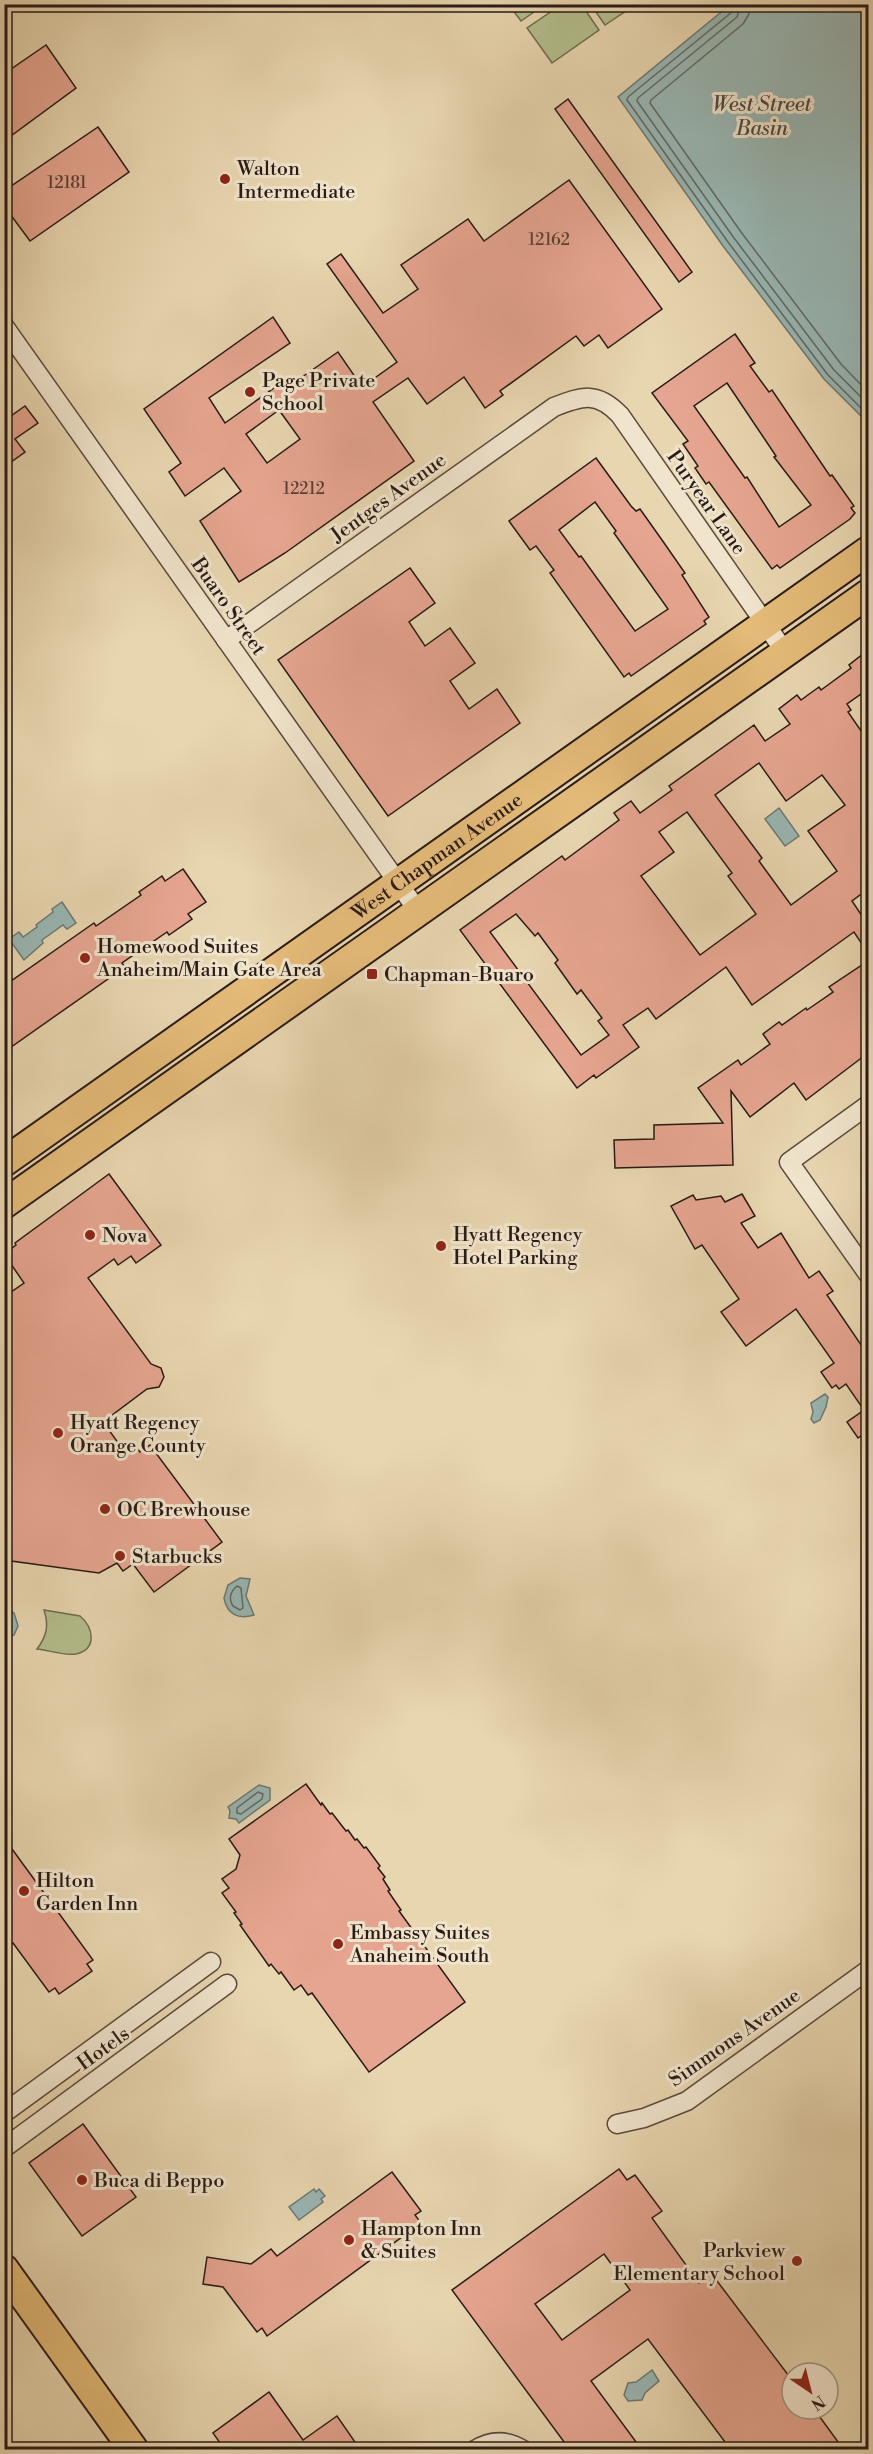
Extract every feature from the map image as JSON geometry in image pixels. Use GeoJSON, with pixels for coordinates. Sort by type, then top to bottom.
{"type":"FeatureCollection","features":[{"type":"Feature","properties":{"kind":"main road","name":"West Chapman Avenue"},"geometry":{"type":"LineString","coordinates":[[4,1162],[868,551]]}},
{"type":"Feature","properties":{"kind":"main road","name":"West Chapman Avenue"},"geometry":{"type":"LineString","coordinates":[[4,1204],[868,594]]}},
{"type":"Feature","properties":{"kind":"main road"},"geometry":{"type":"LineString","coordinates":[[4,2270],[134,2450]]}},
{"type":"Feature","properties":{"kind":"street","name":"Buaro Street"},"geometry":{"type":"LineString","coordinates":[[4,326],[10,348],[226,640],[418,911]]}},
{"type":"Feature","properties":{"kind":"street","name":"Jentges Avenue"},"geometry":{"type":"LineString","coordinates":[[226,640],[554,407],[581,398]]}},
{"type":"Feature","properties":{"kind":"street","name":"Puryear Lane"},"geometry":{"type":"LineString","coordinates":[[581,398],[598,399],[611,406],[620,415],[785,652]]}},
{"type":"Feature","properties":{"kind":"street"},"geometry":{"type":"LineString","coordinates":[[868,1105],[789,1162],[868,1274]]}},
{"type":"Feature","properties":{"kind":"street","name":"Hotels"},"geometry":{"type":"LineString","coordinates":[[4,2113],[211,1962]]}},
{"type":"Feature","properties":{"kind":"street","name":"Simmons Avenue"},"geometry":{"type":"LineString","coordinates":[[617,2124],[644,2118],[687,2101],[868,1970]]}},
{"type":"Feature","properties":{"kind":"street","name":"Hotels"},"geometry":{"type":"LineString","coordinates":[[4,2148],[227,1984]]}},
{"type":"Feature","properties":{"kind":"street"},"geometry":{"type":"LineString","coordinates":[[483,2446],[513,2445],[523,2450]]}},
{"type":"Feature","properties":{"kind":"green space"},"geometry":{"type":"Polygon","coordinates":[[[581,4],[599,30],[552,63],[527,28],[561,5],[581,4]]]}},
{"type":"Feature","properties":{"kind":"green space"},"geometry":{"type":"Polygon","coordinates":[[[509,5],[544,5],[521,21],[509,5]]]}},
{"type":"Feature","properties":{"kind":"green space"},"geometry":{"type":"Polygon","coordinates":[[[591,5],[635,5],[605,25],[591,5]]]}},
{"type":"Feature","properties":{"kind":"green space"},"geometry":{"type":"Polygon","coordinates":[[[44,1610],[80,1616],[90,1632],[88,1648],[76,1654],[37,1649],[46,1630],[44,1610]]]}},
{"type":"Feature","properties":{"kind":"water","name":"West Street Basin"},"geometry":{"type":"Polygon","coordinates":[[[731,4],[868,5],[868,423],[824,379],[723,246],[618,97],[731,4]]]}},
{"type":"Feature","properties":{"kind":"water"},"geometry":{"type":"Polygon","coordinates":[[[779,808],[799,836],[785,846],[765,819],[779,808]]]}},
{"type":"Feature","properties":{"kind":"water"},"geometry":{"type":"Polygon","coordinates":[[[62,902],[76,923],[67,929],[63,925],[42,940],[43,943],[24,960],[9,939],[19,932],[23,937],[37,927],[36,925],[53,912],[52,909],[62,902]]]}},
{"type":"Feature","properties":{"kind":"water"},"geometry":{"type":"Polygon","coordinates":[[[825,1394],[828,1397],[826,1407],[820,1420],[814,1423],[811,1419],[813,1412],[811,1403],[825,1394]]]}},
{"type":"Feature","properties":{"kind":"water"},"geometry":{"type":"Polygon","coordinates":[[[240,1578],[250,1579],[246,1596],[254,1615],[238,1616],[231,1612],[225,1604],[224,1598],[228,1585],[240,1578]]]}},
{"type":"Feature","properties":{"kind":"water"},"geometry":{"type":"Polygon","coordinates":[[[5,1608],[14,1613],[18,1626],[14,1635],[5,1639],[5,1608]]]}},
{"type":"Feature","properties":{"kind":"water"},"geometry":{"type":"Polygon","coordinates":[[[259,1785],[270,1788],[270,1800],[239,1823],[236,1819],[229,1818],[228,1807],[259,1785]]]}},
{"type":"Feature","properties":{"kind":"water"},"geometry":{"type":"Polygon","coordinates":[[[314,2189],[316,2192],[319,2189],[325,2196],[321,2199],[323,2202],[299,2220],[289,2207],[314,2189]]]}},
{"type":"Feature","properties":{"kind":"water"},"geometry":{"type":"Polygon","coordinates":[[[652,2370],[659,2381],[645,2393],[642,2400],[628,2401],[624,2395],[628,2383],[636,2382],[652,2370]]]}},
{"type":"Feature","properties":{"kind":"building"},"geometry":{"type":"Polygon","coordinates":[[[46,45],[76,88],[4,141],[4,74],[46,45]]]}},
{"type":"Feature","properties":{"kind":"building"},"geometry":{"type":"Polygon","coordinates":[[[568,99],[692,272],[679,282],[555,109],[568,99]]]}},
{"type":"Feature","properties":{"kind":"building"},"geometry":{"type":"Polygon","coordinates":[[[98,127],[129,172],[30,241],[4,206],[4,191],[98,127]]]}},
{"type":"Feature","properties":{"kind":"building"},"geometry":{"type":"Polygon","coordinates":[[[569,180],[662,309],[608,348],[599,335],[584,346],[576,336],[500,391],[503,395],[485,408],[464,377],[427,404],[408,378],[373,402],[414,461],[285,553],[239,582],[200,521],[241,491],[224,468],[185,496],[169,472],[181,463],[144,409],[273,317],[290,343],[209,398],[225,423],[288,378],[292,384],[338,352],[362,387],[397,362],[327,264],[341,254],[383,313],[418,289],[401,265],[468,219],[484,241],[569,180]],[[279,410],[246,434],[267,463],[300,439],[279,410]]]}},
{"type":"Feature","properties":{"kind":"building"},"geometry":{"type":"Polygon","coordinates":[[[735,334],[755,363],[750,366],[769,392],[772,390],[830,476],[832,475],[854,506],[851,508],[855,513],[850,519],[780,568],[777,565],[772,569],[709,482],[706,484],[695,468],[698,466],[683,444],[688,441],[652,393],[735,334]],[[727,383],[694,406],[745,478],[747,477],[779,527],[811,505],[774,457],[776,456],[727,383]]]}},
{"type":"Feature","properties":{"kind":"building"},"geometry":{"type":"Polygon","coordinates":[[[25,406],[38,423],[15,439],[25,452],[4,467],[4,421],[25,406]]]}},
{"type":"Feature","properties":{"kind":"building"},"geometry":{"type":"Polygon","coordinates":[[[596,458],[631,506],[636,511],[640,509],[685,573],[682,575],[709,617],[704,621],[706,624],[631,676],[629,673],[624,677],[550,573],[554,570],[536,546],[530,550],[509,521],[596,458]],[[595,502],[559,530],[579,557],[581,556],[635,631],[668,609],[614,533],[616,531],[595,502]]]}},
{"type":"Feature","properties":{"kind":"building"},"geometry":{"type":"Polygon","coordinates":[[[410,568],[435,603],[409,622],[425,646],[450,628],[475,663],[450,681],[469,709],[497,689],[520,723],[388,816],[278,660],[410,568]]]}},
{"type":"Feature","properties":{"kind":"building"},"geometry":{"type":"Polygon","coordinates":[[[868,650],[868,689],[847,704],[851,710],[848,712],[868,741],[868,889],[852,901],[868,925],[868,953],[854,932],[752,1005],[726,967],[656,1019],[648,1008],[623,1025],[639,1047],[596,1078],[594,1075],[577,1088],[460,930],[562,856],[565,860],[619,820],[614,813],[631,801],[640,813],[672,790],[669,786],[754,725],[765,741],[790,724],[779,709],[797,695],[801,700],[819,687],[821,690],[851,668],[849,665],[868,650]],[[759,763],[715,795],[762,858],[759,861],[791,905],[837,871],[808,831],[845,805],[822,775],[786,801],[759,763]],[[687,812],[659,832],[674,852],[641,876],[700,955],[756,914],[728,876],[732,873],[687,812]],[[516,914],[490,932],[581,1055],[609,1035],[598,1021],[602,1018],[581,990],[577,994],[555,963],[558,960],[538,933],[535,936],[516,914]]]}},
{"type":"Feature","properties":{"kind":"building","name":"Homewood Suites Anaheim/Main Gate Area"},"geometry":{"type":"Polygon","coordinates":[[[183,869],[206,902],[188,914],[192,919],[169,935],[167,932],[122,963],[125,967],[4,1052],[4,986],[94,923],[96,926],[141,895],[139,892],[162,876],[165,881],[183,869]]]}},
{"type":"Feature","properties":{"kind":"building"},"geometry":{"type":"Polygon","coordinates":[[[868,961],[868,1053],[806,1100],[794,1083],[750,1117],[731,1091],[733,1165],[615,1168],[614,1140],[654,1139],[654,1125],[723,1123],[698,1088],[738,1060],[741,1065],[770,1044],[763,1034],[779,1022],[782,1025],[806,1008],[807,1010],[833,992],[829,987],[868,961]]]}},
{"type":"Feature","properties":{"kind":"building","name":"Hyatt Regency Orange County"},"geometry":{"type":"Polygon","coordinates":[[[109,1174],[161,1245],[136,1263],[131,1256],[118,1265],[114,1259],[88,1278],[151,1364],[161,1368],[164,1377],[159,1387],[147,1389],[103,1422],[124,1451],[134,1444],[140,1452],[150,1445],[222,1542],[154,1592],[133,1564],[123,1571],[117,1563],[99,1573],[4,1560],[4,1297],[24,1283],[4,1254],[16,1245],[15,1243],[109,1174]]]}},
{"type":"Feature","properties":{"kind":"building"},"geometry":{"type":"Polygon","coordinates":[[[742,1194],[755,1216],[741,1223],[758,1248],[781,1233],[809,1278],[819,1271],[833,1291],[827,1295],[868,1355],[868,1431],[858,1438],[847,1422],[864,1410],[846,1384],[839,1389],[836,1385],[832,1388],[821,1372],[834,1363],[796,1309],[746,1346],[721,1312],[739,1299],[702,1245],[695,1249],[671,1206],[693,1195],[696,1200],[721,1196],[725,1202],[742,1194]]]}},
{"type":"Feature","properties":{"kind":"building","name":"Embassy Suites Anaheim South"},"geometry":{"type":"Polygon","coordinates":[[[306,1784],[321,1805],[322,1803],[330,1814],[332,1813],[355,1840],[357,1839],[364,1848],[366,1847],[380,1866],[378,1868],[385,1877],[383,1879],[401,1910],[399,1911],[465,2002],[369,2072],[312,1993],[308,1995],[301,1985],[294,1990],[281,1972],[279,1974],[271,1964],[269,1966],[240,1925],[242,1924],[234,1913],[236,1912],[222,1893],[229,1888],[222,1879],[236,1869],[240,1855],[229,1839],[306,1784]]]}},
{"type":"Feature","properties":{"kind":"building","name":"Hilton Garden Inn"},"geometry":{"type":"Polygon","coordinates":[[[4,1838],[93,1960],[87,1964],[92,1971],[59,1994],[55,1988],[49,1992],[13,1943],[4,1949],[4,1838]]]}},
{"type":"Feature","properties":{"kind":"building","name":"Buca di Beppo"},"geometry":{"type":"Polygon","coordinates":[[[83,2124],[136,2197],[82,2236],[29,2163],[83,2124]]]}},
{"type":"Feature","properties":{"kind":"building"},"geometry":{"type":"Polygon","coordinates":[[[619,2169],[627,2180],[635,2175],[662,2211],[652,2218],[699,2283],[711,2273],[780,2364],[780,2421],[823,2421],[844,2450],[731,2450],[648,2339],[591,2381],[642,2450],[570,2450],[452,2290],[619,2169]],[[604,2254],[535,2304],[562,2340],[630,2290],[604,2254]]]}},
{"type":"Feature","properties":{"kind":"building","name":"Hampton Inn & Suites"},"geometry":{"type":"Polygon","coordinates":[[[392,2172],[421,2211],[415,2215],[421,2223],[267,2336],[262,2328],[257,2332],[223,2287],[203,2284],[207,2257],[251,2264],[271,2249],[277,2256],[392,2172]]]}},
{"type":"Feature","properties":{"kind":"building"},"geometry":{"type":"Polygon","coordinates":[[[269,2392],[303,2440],[337,2416],[355,2442],[343,2450],[225,2450],[213,2433],[269,2392]]]}},
{"type":"Feature","properties":{"kind":"place","name":"Walton Intermediate"},"geometry":{"type":"Point","coordinates":[225,179]}},
{"type":"Feature","properties":{"kind":"place","name":"Page Private School"},"geometry":{"type":"Point","coordinates":[250,392]}},
{"type":"Feature","properties":{"kind":"place","name":"Homewood Suites Anaheim/Main Gate Area"},"geometry":{"type":"Point","coordinates":[85,958]}},
{"type":"Feature","properties":{"kind":"place","name":"Chapman-Buaro"},"geometry":{"type":"Point","coordinates":[372,974]}},
{"type":"Feature","properties":{"kind":"place","name":"Nova"},"geometry":{"type":"Point","coordinates":[90,1235]}},
{"type":"Feature","properties":{"kind":"place","name":"Hyatt Regency Hotel Parking"},"geometry":{"type":"Point","coordinates":[441,1246]}},
{"type":"Feature","properties":{"kind":"place","name":"Hyatt Regency Orange County"},"geometry":{"type":"Point","coordinates":[58,1433]}},
{"type":"Feature","properties":{"kind":"place","name":"OC Brewhouse"},"geometry":{"type":"Point","coordinates":[105,1509]}},
{"type":"Feature","properties":{"kind":"place","name":"Starbucks"},"geometry":{"type":"Point","coordinates":[120,1556]}},
{"type":"Feature","properties":{"kind":"place","name":"Hilton Garden Inn"},"geometry":{"type":"Point","coordinates":[24,1891]}},
{"type":"Feature","properties":{"kind":"place","name":"Embassy Suites Anaheim South"},"geometry":{"type":"Point","coordinates":[338,1944]}},
{"type":"Feature","properties":{"kind":"place","name":"Buca di Beppo"},"geometry":{"type":"Point","coordinates":[82,2180]}},
{"type":"Feature","properties":{"kind":"place","name":"Hampton Inn & Suites"},"geometry":{"type":"Point","coordinates":[349,2240]}},
{"type":"Feature","properties":{"kind":"place","name":"Parkview Elementary School"},"geometry":{"type":"Point","coordinates":[797,2261]}}]}
